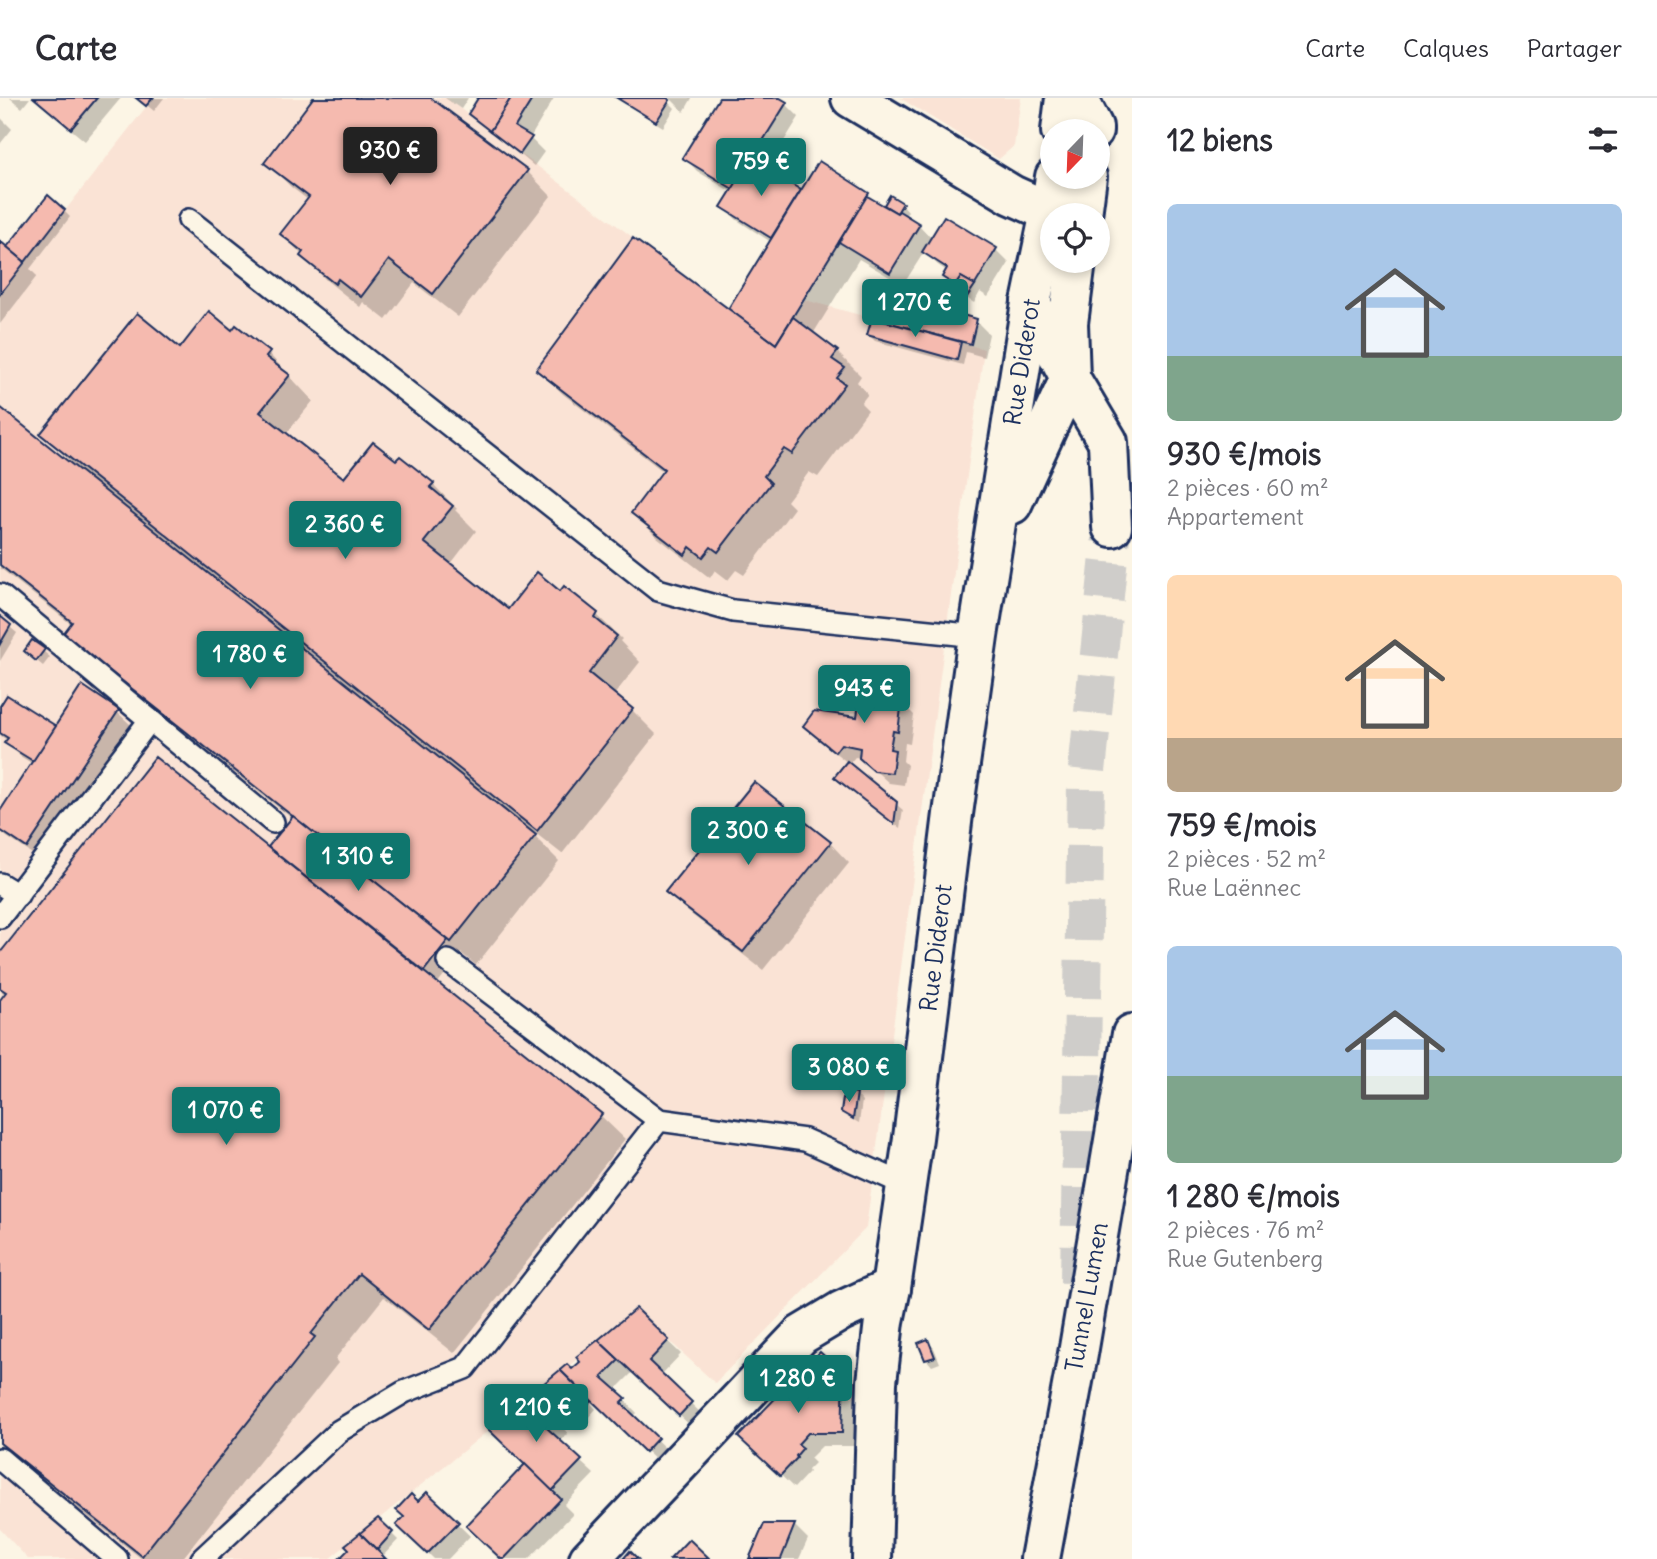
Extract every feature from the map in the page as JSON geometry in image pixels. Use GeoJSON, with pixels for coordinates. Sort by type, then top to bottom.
{"type":"FeatureCollection","features":[{"type":"Feature","properties":{"kind":"main road"},"geometry":{"type":"LineString","coordinates":[[851,98],[1012,195],[1062,201]]}},
{"type":"Feature","properties":{"kind":"main road"},"geometry":{"type":"LineString","coordinates":[[1062,119],[1065,98]]}},
{"type":"Feature","properties":{"kind":"main road"},"geometry":{"type":"LineString","coordinates":[[1078,98],[1089,119]]}},
{"type":"Feature","properties":{"kind":"main road","name":"Rue Diderot"},"geometry":{"type":"LineString","coordinates":[[872,1559],[877,1382],[906,1185],[953,814],[978,636],[1031,303],[1062,201]]}},
{"type":"Feature","properties":{"kind":"main road","name":"Rue Diderot"},"geometry":{"type":"LineString","coordinates":[[992,547],[1070,378],[1068,323],[1074,273]]}},
{"type":"Feature","properties":{"kind":"main road"},"geometry":{"type":"LineString","coordinates":[[1031,303],[1070,378],[1108,442],[1112,527]]}},
{"type":"Feature","properties":{"kind":"main road","name":"Tunnel Lumen"},"geometry":{"type":"LineString","coordinates":[[1040,1559],[1132,1034]]}},
{"type":"Feature","properties":{"kind":"main road"},"geometry":{"type":"LineString","coordinates":[[589,1559],[802,1335],[841,1311],[891,1288]]}},
{"type":"Feature","properties":{"kind":"lane"},"geometry":{"type":"LineString","coordinates":[[189,220],[657,590],[733,611],[978,636]]}},
{"type":"Feature","properties":{"kind":"lane"},"geometry":{"type":"LineString","coordinates":[[0,595],[273,822]]}},
{"type":"Feature","properties":{"kind":"lane"},"geometry":{"type":"LineString","coordinates":[[0,917],[9,889],[150,720]]}},
{"type":"Feature","properties":{"kind":"lane"},"geometry":{"type":"LineString","coordinates":[[448,961],[659,1120],[805,1140],[906,1185]]}},
{"type":"Feature","properties":{"kind":"lane"},"geometry":{"type":"LineString","coordinates":[[202,1559],[339,1431],[404,1392],[465,1367],[659,1120]]}},
{"type":"Feature","properties":{"kind":"lane"},"geometry":{"type":"LineString","coordinates":[[0,1459],[117,1559]]}},
{"type":"Feature","properties":{"kind":"shaded area"},"geometry":{"type":"Polygon","coordinates":[[[153,98],[446,98],[776,344],[805,300],[984,349],[866,1228],[715,1383],[637,1311],[329,1559],[28,1559],[0,1529],[0,643],[11,624],[0,615],[0,294],[153,98]]]}},
{"type":"Feature","properties":{"kind":"shaded area"},"geometry":{"type":"Polygon","coordinates":[[[900,98],[1021,98],[1014,146],[999,159],[900,98]]]}},
{"type":"Feature","properties":{"kind":"building"},"geometry":{"type":"Polygon","coordinates":[[[34,98],[97,98],[71,129],[34,98]]]}},
{"type":"Feature","properties":{"kind":"building"},"geometry":{"type":"Polygon","coordinates":[[[136,98],[153,98],[146,106],[136,98]]]}},
{"type":"Feature","properties":{"kind":"building"},"geometry":{"type":"Polygon","coordinates":[[[313,98],[431,98],[528,170],[433,294],[389,260],[361,297],[338,279],[335,284],[300,256],[303,252],[280,234],[309,197],[264,163],[313,98]]]}},
{"type":"Feature","properties":{"kind":"building"},"geometry":{"type":"Polygon","coordinates":[[[478,98],[511,98],[490,131],[468,114],[478,98]]]}},
{"type":"Feature","properties":{"kind":"building"},"geometry":{"type":"Polygon","coordinates":[[[511,98],[533,98],[515,127],[532,137],[520,154],[490,131],[511,98]]]}},
{"type":"Feature","properties":{"kind":"building"},"geometry":{"type":"Polygon","coordinates":[[[617,98],[667,98],[670,100],[656,122],[617,98]]]}},
{"type":"Feature","properties":{"kind":"building"},"geometry":{"type":"Polygon","coordinates":[[[719,98],[780,98],[787,102],[733,189],[682,158],[719,98]]]}},
{"type":"Feature","properties":{"kind":"building"},"geometry":{"type":"Polygon","coordinates":[[[751,159],[801,190],[771,238],[721,207],[751,159]]]}},
{"type":"Feature","properties":{"kind":"building"},"geometry":{"type":"Polygon","coordinates":[[[819,161],[869,193],[776,344],[728,309],[819,161]]]}},
{"type":"Feature","properties":{"kind":"building"},"geometry":{"type":"Polygon","coordinates":[[[48,195],[65,210],[25,262],[7,247],[48,195]]]}},
{"type":"Feature","properties":{"kind":"building"},"geometry":{"type":"Polygon","coordinates":[[[890,195],[903,203],[897,213],[884,205],[890,195]]]}},
{"type":"Feature","properties":{"kind":"building"},"geometry":{"type":"Polygon","coordinates":[[[867,196],[920,224],[890,273],[839,242],[867,196]]]}},
{"type":"Feature","properties":{"kind":"building"},"geometry":{"type":"Polygon","coordinates":[[[944,216],[997,248],[975,285],[961,277],[956,286],[942,277],[947,268],[922,252],[944,216]]]}},
{"type":"Feature","properties":{"kind":"building"},"geometry":{"type":"Polygon","coordinates":[[[633,238],[776,344],[793,317],[838,351],[832,359],[845,368],[837,378],[845,384],[792,454],[784,449],[764,476],[771,483],[718,552],[711,547],[703,557],[690,547],[685,555],[631,513],[664,469],[536,370],[633,238]]]}},
{"type":"Feature","properties":{"kind":"building"},"geometry":{"type":"Polygon","coordinates":[[[0,241],[25,262],[0,294],[0,241]]]}},
{"type":"Feature","properties":{"kind":"building"},"geometry":{"type":"Polygon","coordinates":[[[961,277],[975,285],[967,297],[953,289],[961,277]]]}},
{"type":"Feature","properties":{"kind":"building"},"geometry":{"type":"Polygon","coordinates":[[[886,294],[977,319],[971,344],[866,317],[886,294]]]}},
{"type":"Feature","properties":{"kind":"building"},"geometry":{"type":"Polygon","coordinates":[[[209,311],[232,330],[236,325],[270,352],[266,357],[290,375],[260,412],[344,478],[373,442],[396,460],[400,456],[434,483],[430,487],[453,506],[424,542],[508,609],[537,572],[560,591],[564,586],[598,613],[595,618],[617,636],[589,673],[633,709],[537,831],[40,434],[137,313],[180,348],[209,311]]]}},
{"type":"Feature","properties":{"kind":"building"},"geometry":{"type":"Polygon","coordinates":[[[872,318],[961,342],[957,360],[867,335],[872,318]]]}},
{"type":"Feature","properties":{"kind":"building"},"geometry":{"type":"Polygon","coordinates":[[[0,407],[536,835],[451,942],[63,634],[72,622],[0,565],[0,407]]]}},
{"type":"Feature","properties":{"kind":"building"},"geometry":{"type":"Polygon","coordinates":[[[0,616],[11,625],[0,644],[0,616]]]}},
{"type":"Feature","properties":{"kind":"building"},"geometry":{"type":"Polygon","coordinates":[[[32,640],[45,649],[36,661],[24,651],[32,640]]]}},
{"type":"Feature","properties":{"kind":"building"},"geometry":{"type":"Polygon","coordinates":[[[863,672],[890,676],[887,698],[902,700],[898,732],[893,731],[890,749],[895,750],[892,773],[874,771],[859,758],[860,748],[841,744],[835,752],[803,726],[814,711],[857,717],[863,672]]]}},
{"type":"Feature","properties":{"kind":"building"},"geometry":{"type":"Polygon","coordinates":[[[82,685],[119,710],[27,848],[0,830],[0,811],[82,685]]]}},
{"type":"Feature","properties":{"kind":"building"},"geometry":{"type":"Polygon","coordinates":[[[7,695],[56,726],[33,761],[4,743],[8,738],[0,733],[0,706],[7,695]]]}},
{"type":"Feature","properties":{"kind":"building"},"geometry":{"type":"Polygon","coordinates":[[[155,757],[602,1114],[429,1330],[359,1274],[311,1334],[315,1337],[142,1556],[0,1443],[0,1000],[6,992],[0,988],[0,953],[155,757]]]}},
{"type":"Feature","properties":{"kind":"building"},"geometry":{"type":"Polygon","coordinates":[[[847,761],[897,802],[894,824],[834,777],[847,761]]]}},
{"type":"Feature","properties":{"kind":"building"},"geometry":{"type":"Polygon","coordinates":[[[754,782],[831,842],[743,952],[665,892],[754,782]]]}},
{"type":"Feature","properties":{"kind":"building"},"geometry":{"type":"Polygon","coordinates":[[[293,816],[448,940],[424,971],[268,847],[293,816]]]}},
{"type":"Feature","properties":{"kind":"building"},"geometry":{"type":"Polygon","coordinates":[[[844,1091],[857,1093],[853,1119],[841,1112],[844,1091]]]}},
{"type":"Feature","properties":{"kind":"building"},"geometry":{"type":"Polygon","coordinates":[[[636,1308],[669,1340],[649,1361],[692,1402],[679,1416],[598,1340],[636,1308]]]}},
{"type":"Feature","properties":{"kind":"building"},"geometry":{"type":"Polygon","coordinates":[[[928,1339],[935,1357],[925,1360],[918,1343],[928,1339]]]}},
{"type":"Feature","properties":{"kind":"building"},"geometry":{"type":"Polygon","coordinates":[[[598,1340],[619,1360],[602,1377],[626,1398],[621,1403],[658,1438],[645,1452],[560,1370],[567,1364],[572,1369],[580,1362],[576,1357],[598,1340]]]}},
{"type":"Feature","properties":{"kind":"building"},"geometry":{"type":"Polygon","coordinates":[[[820,1352],[844,1374],[842,1433],[808,1433],[798,1444],[803,1448],[797,1458],[780,1476],[738,1437],[820,1352]]]}},
{"type":"Feature","properties":{"kind":"building"},"geometry":{"type":"Polygon","coordinates":[[[560,1370],[591,1401],[577,1417],[543,1384],[560,1370]]]}},
{"type":"Feature","properties":{"kind":"building"},"geometry":{"type":"Polygon","coordinates":[[[520,1403],[531,1413],[540,1404],[556,1419],[547,1428],[582,1460],[552,1491],[488,1429],[520,1403]]]}},
{"type":"Feature","properties":{"kind":"building"},"geometry":{"type":"Polygon","coordinates":[[[525,1464],[561,1499],[504,1559],[501,1559],[466,1526],[525,1464]]]}},
{"type":"Feature","properties":{"kind":"building"},"geometry":{"type":"Polygon","coordinates":[[[427,1492],[459,1522],[427,1554],[396,1525],[404,1517],[396,1510],[411,1494],[418,1501],[427,1492]]]}},
{"type":"Feature","properties":{"kind":"building"},"geometry":{"type":"Polygon","coordinates":[[[378,1518],[393,1532],[377,1550],[360,1533],[378,1518]]]}},
{"type":"Feature","properties":{"kind":"building"},"geometry":{"type":"Polygon","coordinates":[[[764,1524],[795,1524],[781,1559],[749,1559],[764,1524]]]}},
{"type":"Feature","properties":{"kind":"building"},"geometry":{"type":"Polygon","coordinates":[[[360,1533],[386,1559],[339,1559],[349,1549],[345,1545],[360,1533]]]}},
{"type":"Feature","properties":{"kind":"building"},"geometry":{"type":"Polygon","coordinates":[[[689,1539],[710,1559],[670,1559],[689,1539]]]}},
{"type":"Feature","properties":{"kind":"building"},"geometry":{"type":"Polygon","coordinates":[[[630,1551],[638,1559],[623,1559],[630,1551]]]}},
{"type":"Feature","properties":{"kind":"tunnel"},"geometry":{"type":"LineString","coordinates":[[1079,1283],[1086,781],[1112,527]]}}]}
